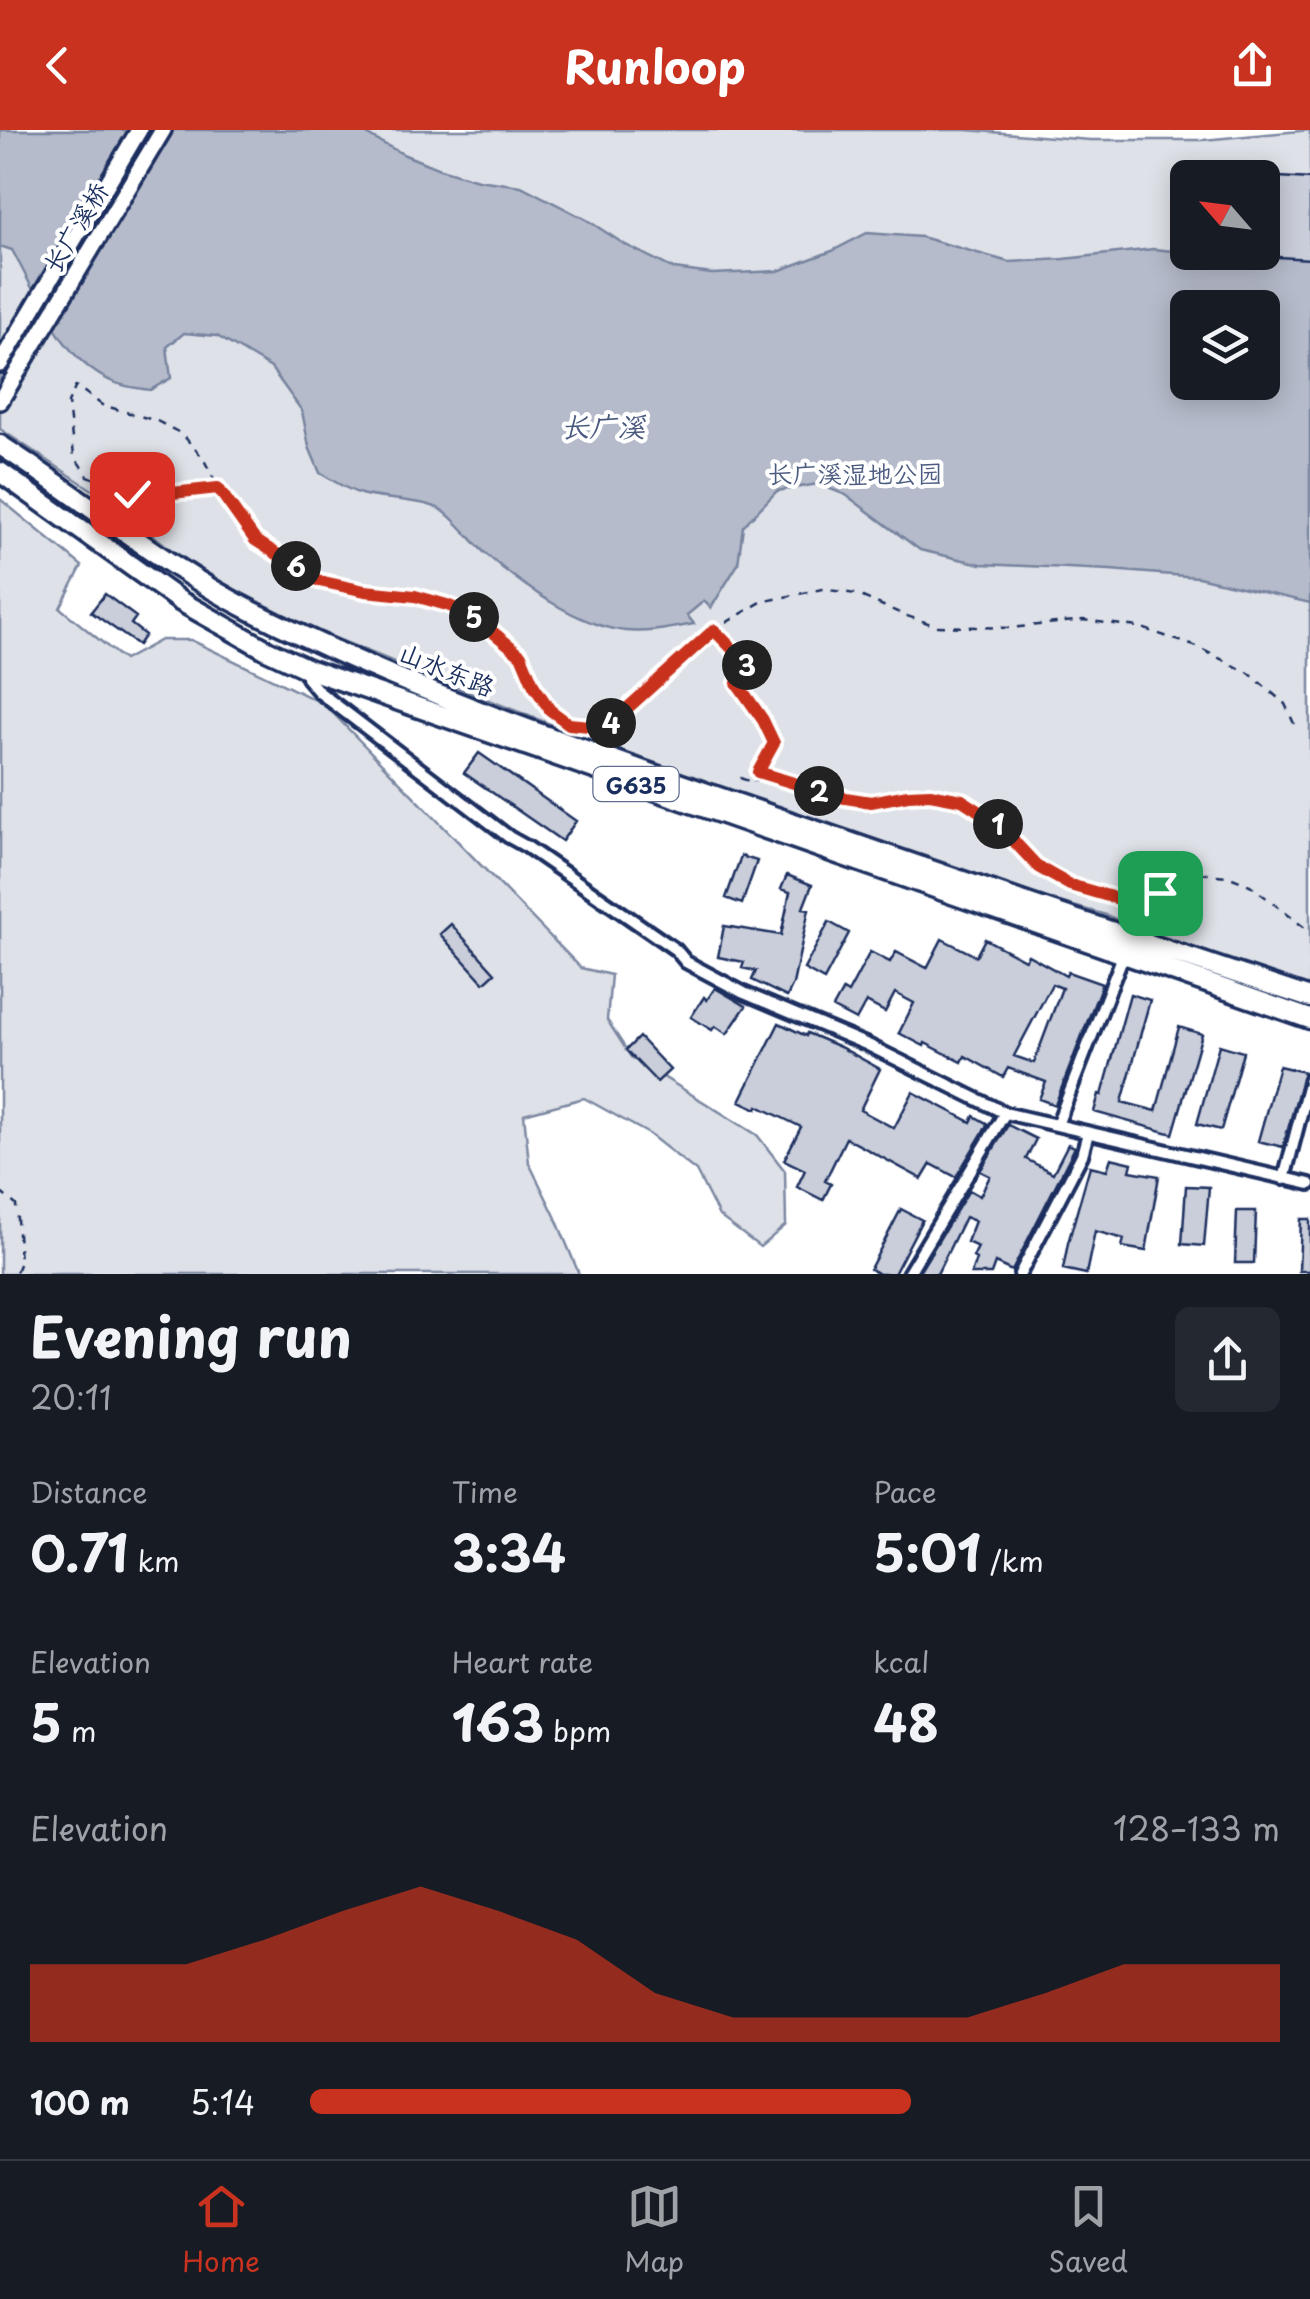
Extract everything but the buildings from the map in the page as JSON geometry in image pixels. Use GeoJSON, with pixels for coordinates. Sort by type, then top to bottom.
{"type":"FeatureCollection","features":[{"type":"Feature","properties":{"kind":"highway","name":"山水东路"},"geometry":{"type":"LineString","coordinates":[[0,445],[208,586],[249,610],[353,658],[596,754],[1310,998]]}},
{"type":"Feature","properties":{"kind":"highway","name":"山水东路"},"geometry":{"type":"LineString","coordinates":[[0,472],[180,601],[308,670],[1310,1019]]}},
{"type":"Feature","properties":{"kind":"main road","name":"长广溪桥"},"geometry":{"type":"LineString","coordinates":[[0,364],[139,130]]}},
{"type":"Feature","properties":{"kind":"main road","name":"长广溪桥"},"geometry":{"type":"LineString","coordinates":[[0,401],[163,130]]}},
{"type":"Feature","properties":{"kind":"street"},"geometry":{"type":"LineString","coordinates":[[308,670],[307,678],[319,692],[509,837],[676,950],[686,962],[744,993],[868,1044],[1005,1113],[1310,1184]]}},
{"type":"Feature","properties":{"kind":"street"},"geometry":{"type":"LineString","coordinates":[[1058,1125],[1124,953]]}},
{"type":"Feature","properties":{"kind":"street"},"geometry":{"type":"LineString","coordinates":[[1284,1178],[1310,1079]]}},
{"type":"Feature","properties":{"kind":"street"},"geometry":{"type":"LineString","coordinates":[[908,1274],[1005,1113]]}},
{"type":"Feature","properties":{"kind":"street"},"geometry":{"type":"LineString","coordinates":[[1020,1274],[1082,1155],[1088,1132]]}},
{"type":"Feature","properties":{"kind":"path"},"geometry":{"type":"LineString","coordinates":[[218,488],[132,494],[88,476],[74,456],[68,403],[76,386],[102,404],[156,421],[182,434],[204,458],[218,488],[255,540],[319,581],[415,596],[472,615],[521,655],[550,710],[569,724],[611,723],[714,630],[761,602],[822,589],[856,594],[938,626],[1010,628],[1083,620],[1139,626],[1196,647],[1249,673],[1284,704],[1296,728]]}},
{"type":"Feature","properties":{"kind":"path"},"geometry":{"type":"LineString","coordinates":[[714,630],[747,664],[737,683],[774,743],[754,783],[740,778]]}},
{"type":"Feature","properties":{"kind":"path"},"geometry":{"type":"LineString","coordinates":[[758,772],[839,797],[871,802],[930,794],[962,800],[996,822],[1038,867],[1070,885],[1115,898],[1160,893],[1198,872],[1227,876],[1250,885],[1310,932]]}},
{"type":"Feature","properties":{"kind":"path"},"geometry":{"type":"LineString","coordinates":[[0,1192],[16,1204],[20,1262],[15,1274]]}},
{"type":"Feature","properties":{"kind":"green space","name":"长广溪湿地公园"},"geometry":{"type":"Polygon","coordinates":[[[0,130],[966,130],[1090,140],[1203,140],[1310,130],[1310,989],[1106,915],[1030,894],[666,769],[290,620],[222,583],[169,548],[121,509],[0,429],[0,130]]]}},
{"type":"Feature","properties":{"kind":"green space"},"geometry":{"type":"Polygon","coordinates":[[[0,499],[82,566],[60,608],[124,660],[161,640],[191,640],[324,704],[581,968],[611,975],[607,1020],[631,1057],[757,1135],[785,1171],[786,1225],[760,1247],[719,1216],[696,1171],[649,1134],[584,1098],[524,1114],[529,1163],[579,1274],[0,1274],[0,499]]]}},
{"type":"Feature","properties":{"kind":"water","name":"长广溪"},"geometry":{"type":"Polygon","coordinates":[[[0,130],[362,130],[405,155],[440,169],[521,186],[674,269],[712,274],[778,271],[867,233],[921,237],[1009,262],[1153,249],[1170,251],[1170,270],[1280,270],[1280,242],[1310,225],[1310,603],[1198,577],[981,564],[920,550],[846,495],[818,484],[777,491],[743,526],[738,564],[711,608],[704,601],[687,615],[694,624],[643,631],[608,628],[570,613],[533,591],[486,554],[443,511],[426,504],[361,494],[320,473],[309,447],[302,411],[271,368],[217,336],[184,333],[167,347],[171,378],[150,390],[120,385],[93,371],[64,342],[12,250],[0,246],[0,130]]]}},
{"type":"Feature","properties":{"kind":"route"},"geometry":{"type":"LineString","coordinates":[[132,494],[218,488],[255,540],[319,581],[415,596],[472,615],[521,655],[550,710],[569,724],[611,723],[714,630],[747,664],[737,683],[774,743],[758,772],[839,797],[871,802],[930,794],[962,800],[996,822],[1038,867],[1070,885],[1115,898],[1160,893]]}}]}
